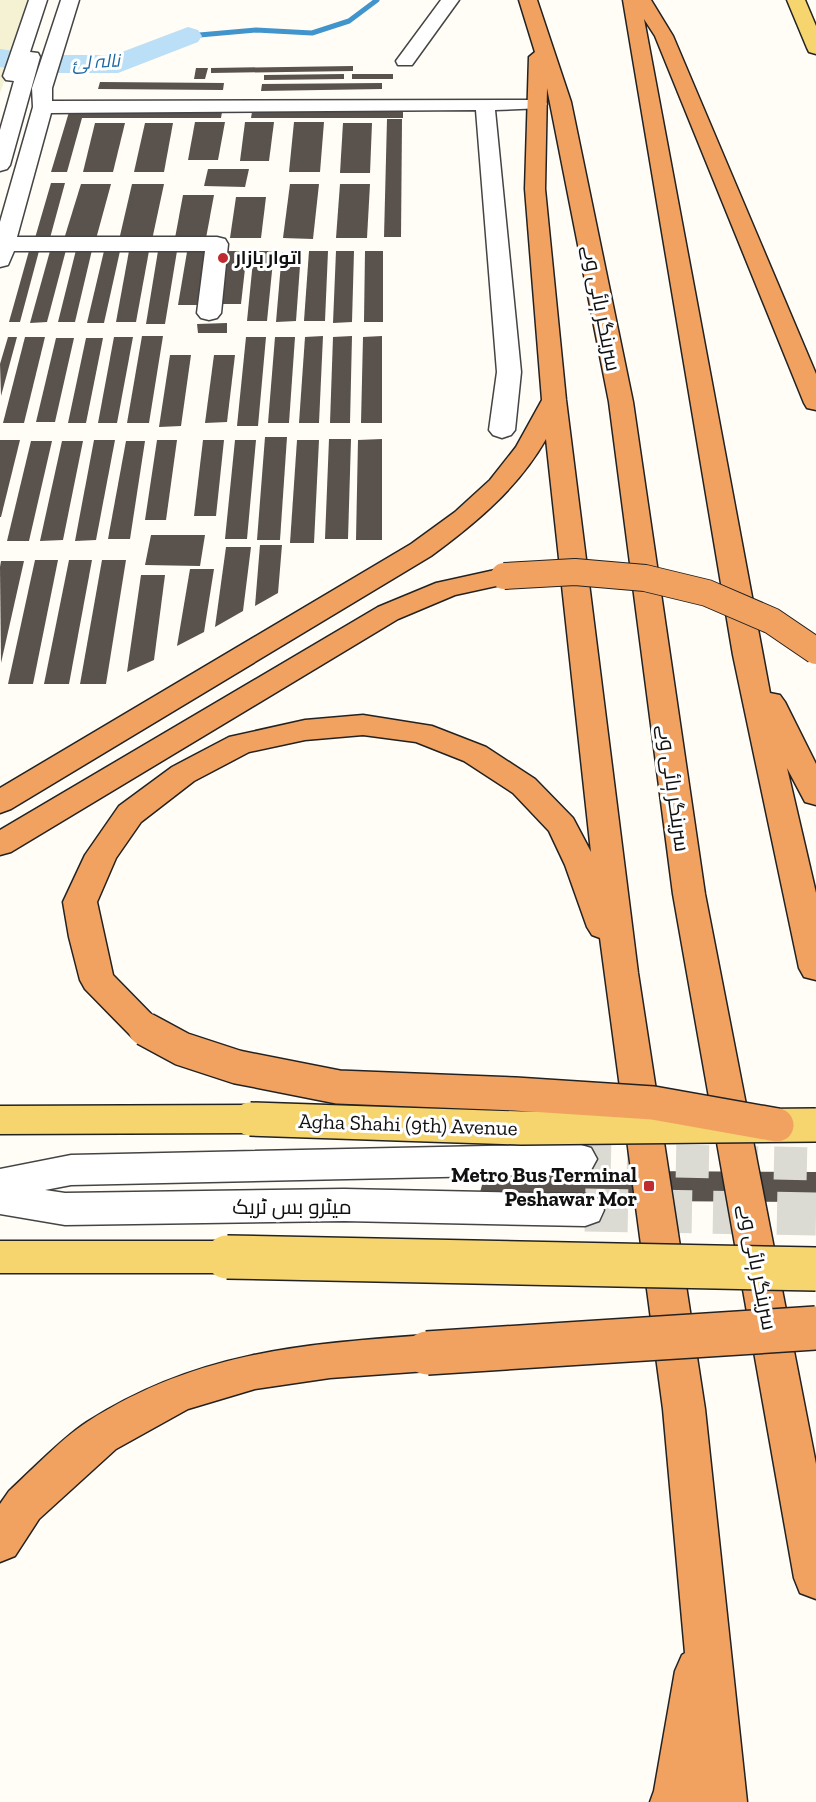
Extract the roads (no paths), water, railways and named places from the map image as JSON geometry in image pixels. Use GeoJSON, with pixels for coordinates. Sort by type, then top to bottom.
{"type":"FeatureCollection","features":[{"type":"Feature","properties":{"kind":"highway","name":"سرینگر ہائی وے"},"geometry":{"type":"LineString","coordinates":[[528,0],[561,102],[621,402],[689,894],[816,1578]]}},
{"type":"Feature","properties":{"kind":"highway"},"geometry":{"type":"LineString","coordinates":[[632,0],[747,655],[816,968]]}},
{"type":"Feature","properties":{"kind":"highway"},"geometry":{"type":"LineString","coordinates":[[642,0],[664,36],[816,403]]}},
{"type":"Feature","properties":{"kind":"highway"},"geometry":{"type":"LineString","coordinates":[[538,32],[535,189],[555,400],[621,973],[684,1409],[723,1802]]}},
{"type":"Feature","properties":{"kind":"highway"},"geometry":{"type":"LineString","coordinates":[[0,802],[421,550],[468,518],[500,486],[523,458],[555,400]]}},
{"type":"Feature","properties":{"kind":"highway"},"geometry":{"type":"LineString","coordinates":[[0,844],[388,613],[446,589],[504,576],[575,572],[645,578],[697,591],[772,621],[816,651]]}},
{"type":"Feature","properties":{"kind":"highway"},"geometry":{"type":"LineString","coordinates":[[747,655],[816,795]]}},
{"type":"Feature","properties":{"kind":"highway"},"geometry":{"type":"LineString","coordinates":[[621,973],[581,865],[562,826],[524,786],[475,754],[421,733],[363,725],[305,730],[240,744],[183,774],[130,814],[101,855],[80,902],[97,980],[145,1029],[182,1049],[237,1067],[338,1087],[515,1094],[653,1103],[777,1125]]}},
{"type":"Feature","properties":{"kind":"highway"},"geometry":{"type":"LineString","coordinates":[[0,1541],[24,1505],[101,1436],[177,1394],[255,1371],[330,1360],[816,1328]]}},
{"type":"Feature","properties":{"kind":"highway"},"geometry":{"type":"LineString","coordinates":[[674,1802],[678,1791],[697,1685],[703,1591]]}},
{"type":"Feature","properties":{"kind":"main road"},"geometry":{"type":"LineString","coordinates":[[796,0],[814,38]]}},
{"type":"Feature","properties":{"kind":"main road","name":"Agha Shahi (9th) Avenue"},"geometry":{"type":"LineString","coordinates":[[0,1120],[250,1119],[521,1128],[816,1125]]}},
{"type":"Feature","properties":{"kind":"main road"},"geometry":{"type":"LineString","coordinates":[[0,1257],[227,1257],[816,1269]]}},
{"type":"Feature","properties":{"kind":"street"},"geometry":{"type":"LineString","coordinates":[[38,0],[32,34],[30,91],[2,252],[217,244],[209,313]]}},
{"type":"Feature","properties":{"kind":"street"},"geometry":{"type":"LineString","coordinates":[[32,34],[46,0]]}},
{"type":"Feature","properties":{"kind":"street"},"geometry":{"type":"LineString","coordinates":[[0,165],[30,91],[57,38],[70,0]]}},
{"type":"Feature","properties":{"kind":"street"},"geometry":{"type":"LineString","coordinates":[[405,61],[450,0]]}},
{"type":"Feature","properties":{"kind":"street"},"geometry":{"type":"LineString","coordinates":[[0,112],[30,91],[485,105],[537,104]]}},
{"type":"Feature","properties":{"kind":"street"},"geometry":{"type":"LineString","coordinates":[[485,105],[509,372],[502,430]]}},
{"type":"Feature","properties":{"kind":"street","name":"میٹرو بس ٹریک"},"geometry":{"type":"LineString","coordinates":[[0,1184],[71,1170],[578,1159]]}},
{"type":"Feature","properties":{"kind":"street","name":"میٹرو بس ٹریک"},"geometry":{"type":"LineString","coordinates":[[0,1199],[65,1209],[344,1205],[585,1210]]}},
{"type":"Feature","properties":{"kind":"waterway"},"geometry":{"type":"LineString","coordinates":[[188,36],[256,30],[312,33],[349,21],[377,0]]}},
{"type":"Feature","properties":{"kind":"waterway","name":"نالہ لئ"},"geometry":{"type":"LineString","coordinates":[[0,58],[42,64],[118,64],[188,36]]}},
{"type":"Feature","properties":{"kind":"tunnel"},"geometry":{"type":"LineString","coordinates":[[578,1159],[816,1164]]}},
{"type":"Feature","properties":{"kind":"tunnel"},"geometry":{"type":"LineString","coordinates":[[585,1210],[816,1214]]}},
{"type":"Feature","properties":{"kind":"place","name":"اتوار بازار"},"geometry":{"type":"Point","coordinates":[223,258]}},
{"type":"Feature","properties":{"kind":"place","name":"Metro Bus Terminal Peshawar Mor"},"geometry":{"type":"Point","coordinates":[649,1186]}}]}
